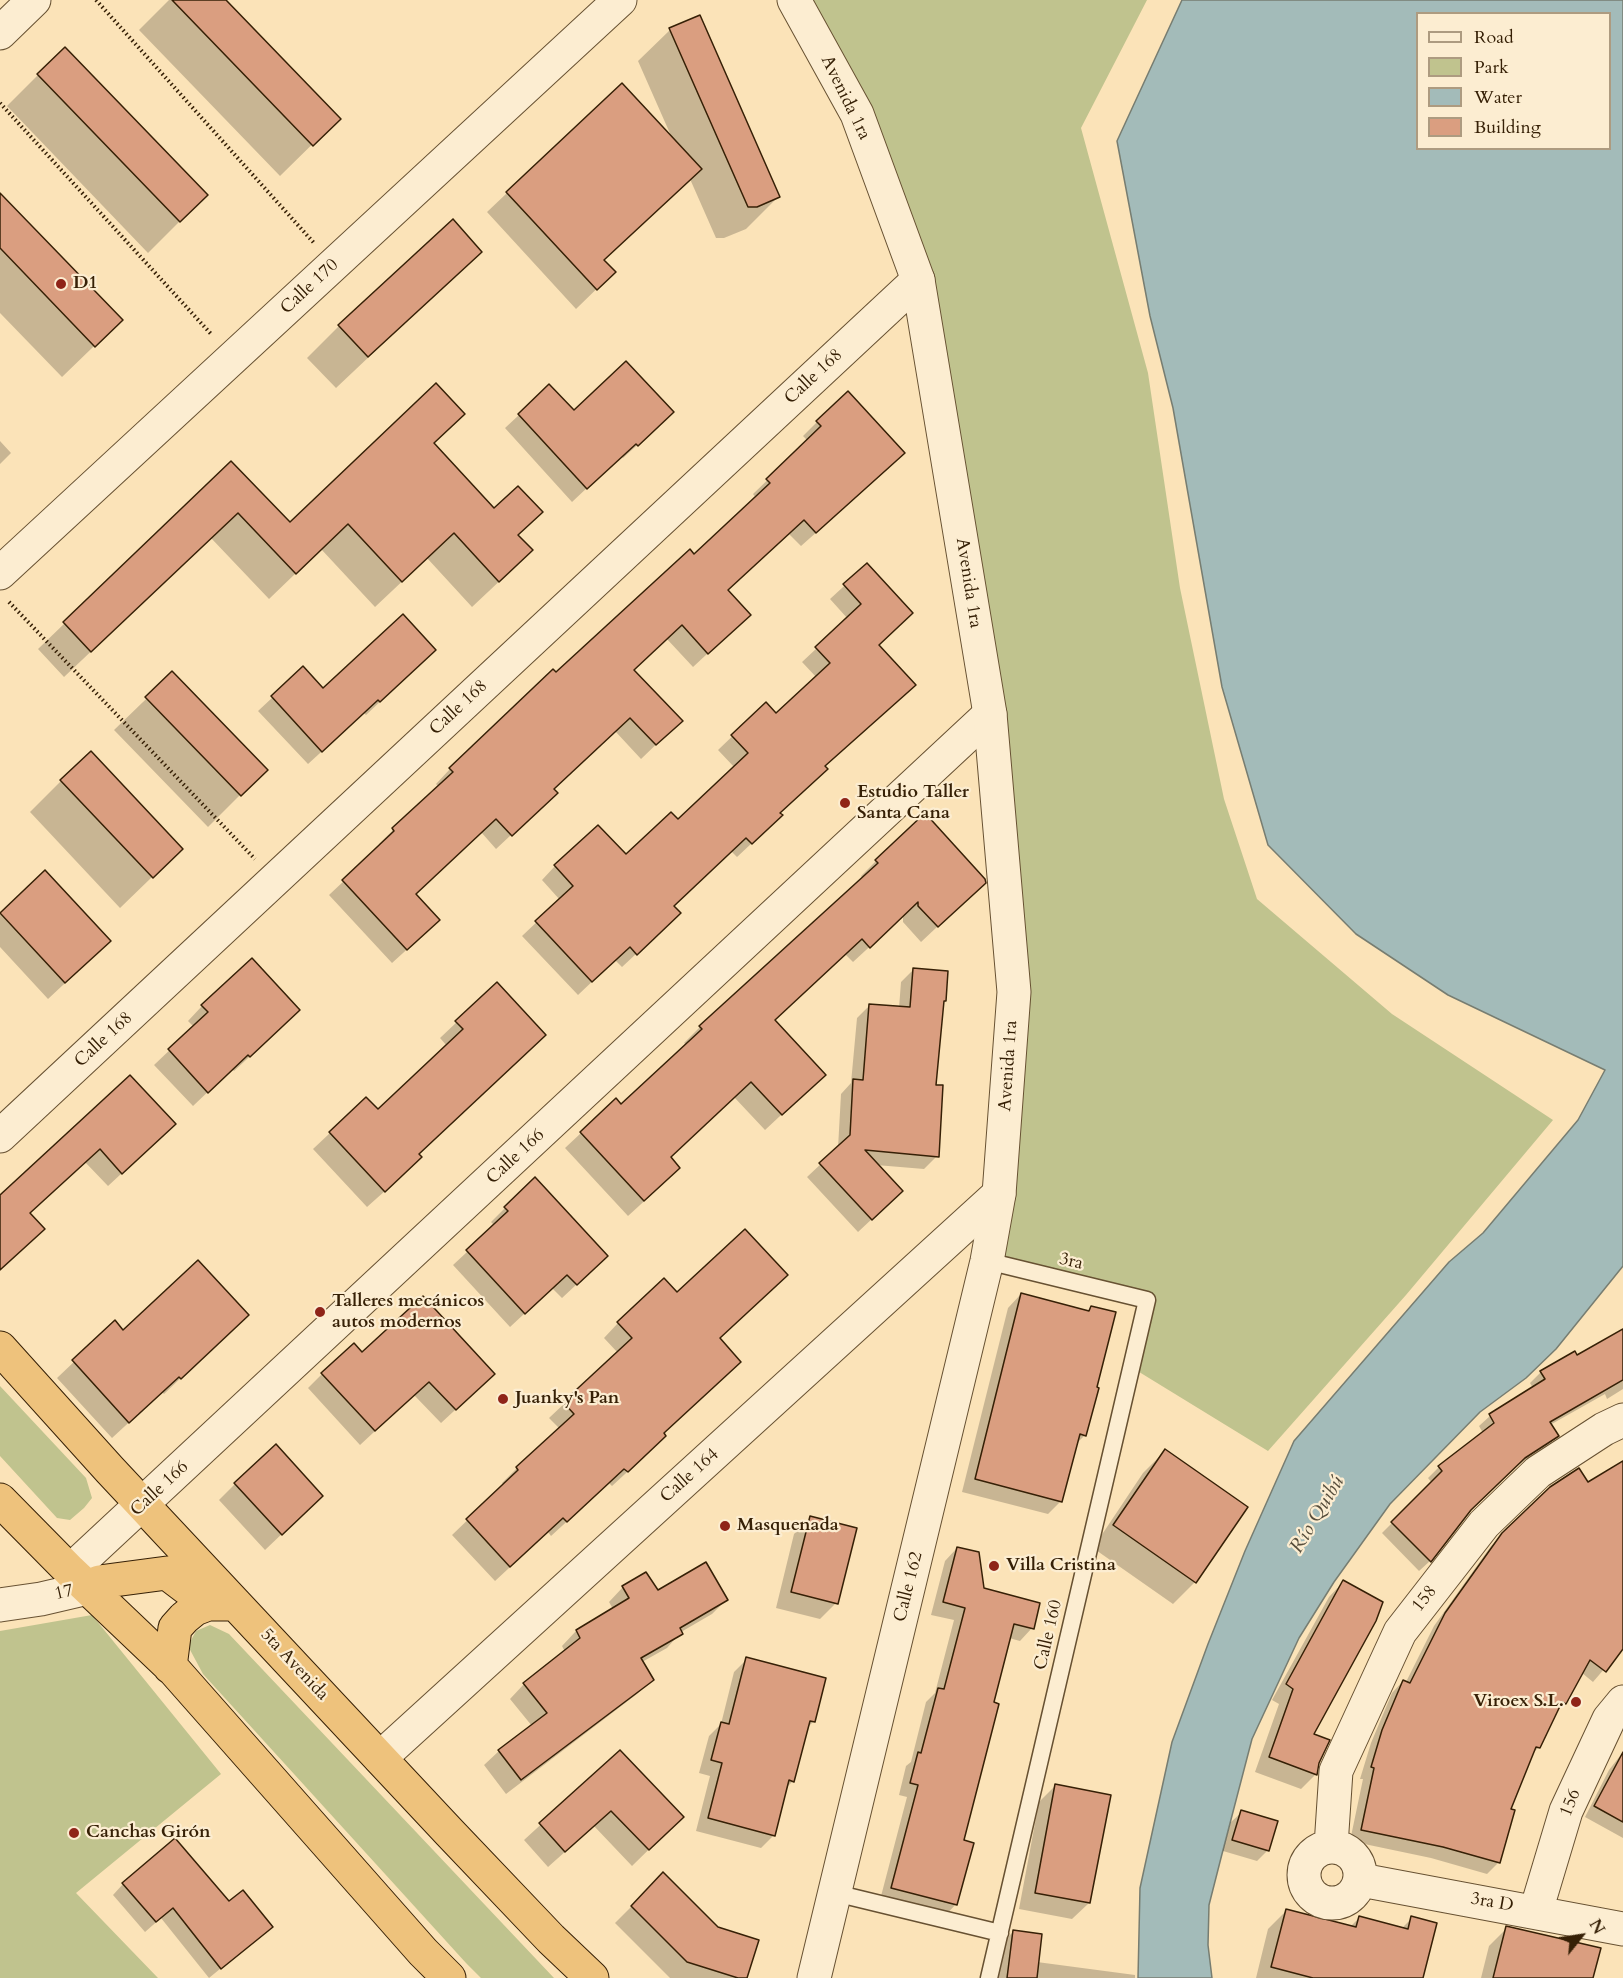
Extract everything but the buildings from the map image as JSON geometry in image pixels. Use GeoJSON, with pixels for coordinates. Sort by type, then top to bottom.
{"type":"FeatureCollection","features":[{"type":"Feature","properties":{"kind":"highway","name":"5ta Avenida"},"geometry":{"type":"LineString","coordinates":[[0,1348],[143,1505],[222,1604],[380,1758],[551,1939],[592,1978]]}},
{"type":"Feature","properties":{"kind":"highway"},"geometry":{"type":"LineString","coordinates":[[0,1500],[170,1667],[424,1965],[449,1978]]}},
{"type":"Feature","properties":{"kind":"highway"},"geometry":{"type":"LineString","coordinates":[[79,1579],[99,1582],[167,1573],[222,1604]]}},
{"type":"Feature","properties":{"kind":"highway"},"geometry":{"type":"LineString","coordinates":[[170,1667],[175,1628],[195,1609],[222,1604]]}},
{"type":"Feature","properties":{"kind":"street"},"geometry":{"type":"LineString","coordinates":[[0,33],[34,0]]}},
{"type":"Feature","properties":{"kind":"street","name":"Calle 170"},"geometry":{"type":"LineString","coordinates":[[4,587],[233,358],[620,0]]}},
{"type":"Feature","properties":{"kind":"street","name":"Avenida 1ra"},"geometry":{"type":"LineString","coordinates":[[794,0],[858,114],[918,280],[990,714],[1014,992],[999,1194]]}},
{"type":"Feature","properties":{"kind":"street","name":"Calle 168"},"geometry":{"type":"LineString","coordinates":[[0,1136],[918,280]]}},
{"type":"Feature","properties":{"kind":"street","name":"Calle 166"},"geometry":{"type":"LineString","coordinates":[[0,1605],[41,1599],[79,1579],[143,1505],[990,714]]}},
{"type":"Feature","properties":{"kind":"street","name":"Calle 162"},"geometry":{"type":"LineString","coordinates":[[814,1978],[987,1261],[999,1194]]}},
{"type":"Feature","properties":{"kind":"street","name":"Calle 164"},"geometry":{"type":"LineString","coordinates":[[380,1758],[999,1194]]}},
{"type":"Feature","properties":{"kind":"street","name":"158"},"geometry":{"type":"LineString","coordinates":[[1331,1846],[1336,1771],[1400,1632],[1484,1524],[1538,1472],[1604,1429],[1623,1420]]}},
{"type":"Feature","properties":{"kind":"street","name":"156"},"geometry":{"type":"LineString","coordinates":[[1536,1911],[1566,1811],[1609,1719],[1623,1702]]}},
{"type":"Feature","properties":{"kind":"street"},"geometry":{"type":"LineString","coordinates":[[1331,1846],[1347,1850],[1359,1863],[1361,1880],[1352,1896],[1336,1904],[1317,1900],[1306,1886],[1304,1868],[1314,1852],[1331,1846]]}},
{"type":"Feature","properties":{"kind":"street","name":"3ra D"},"geometry":{"type":"LineString","coordinates":[[1361,1880],[1623,1929]]}},
{"type":"Feature","properties":{"kind":"lane","name":"3ra"},"geometry":{"type":"LineString","coordinates":[[987,1261],[1147,1300]]}},
{"type":"Feature","properties":{"kind":"lane","name":"Calle 160"},"geometry":{"type":"LineString","coordinates":[[989,1978],[1147,1300]]}},
{"type":"Feature","properties":{"kind":"lane"},"geometry":{"type":"LineString","coordinates":[[835,1893],[1000,1933]]}},
{"type":"Feature","properties":{"kind":"path"},"geometry":{"type":"LineString","coordinates":[[96,0],[333,265]]}},
{"type":"Feature","properties":{"kind":"path"},"geometry":{"type":"LineString","coordinates":[[0,103],[233,358]]}},
{"type":"Feature","properties":{"kind":"path"},"geometry":{"type":"LineString","coordinates":[[4,587],[275,879]]}},
{"type":"Feature","properties":{"kind":"green space"},"geometry":{"type":"Polygon","coordinates":[[[794,0],[1147,0],[1081,128],[1148,373],[1180,588],[1224,799],[1257,899],[1392,1014],[1553,1120],[1406,1295],[1268,1451],[1131,1367],[1146,1300],[987,1261],[1014,992],[918,280],[794,0]]]}},
{"type":"Feature","properties":{"kind":"green space"},"geometry":{"type":"Polygon","coordinates":[[[0,1386],[86,1478],[92,1498],[70,1520],[57,1518],[0,1456],[0,1386]]]}},
{"type":"Feature","properties":{"kind":"green space","name":"Canchas Girón"},"geometry":{"type":"Polygon","coordinates":[[[92,1615],[221,1774],[76,1893],[158,1978],[0,1978],[0,1631],[92,1615]]]}},
{"type":"Feature","properties":{"kind":"green space"},"geometry":{"type":"Polygon","coordinates":[[[210,1625],[229,1634],[554,1978],[481,1978],[466,1963],[203,1674],[188,1646],[196,1631],[210,1625]]]}},
{"type":"Feature","properties":{"kind":"water","name":"Río Quibú"},"geometry":{"type":"Polygon","coordinates":[[[1182,0],[1623,0],[1623,1266],[1556,1349],[1526,1378],[1480,1412],[1390,1504],[1334,1582],[1299,1638],[1252,1739],[1222,1854],[1209,1905],[1208,1945],[1212,1978],[1138,1978],[1140,1888],[1172,1742],[1245,1551],[1294,1441],[1449,1262],[1483,1233],[1578,1120],[1605,1070],[1448,995],[1356,934],[1268,845],[1222,687],[1173,408],[1150,316],[1117,141],[1182,0]]]}},
{"type":"Feature","properties":{"kind":"place","name":"D1"},"geometry":{"type":"Point","coordinates":[61,284]}},
{"type":"Feature","properties":{"kind":"place","name":"Estudio Taller Santa Cana"},"geometry":{"type":"Point","coordinates":[845,803]}},
{"type":"Feature","properties":{"kind":"place","name":"Talleres mecánicos autos modernos"},"geometry":{"type":"Point","coordinates":[320,1312]}},
{"type":"Feature","properties":{"kind":"place","name":"Juanky's Pan"},"geometry":{"type":"Point","coordinates":[503,1399]}},
{"type":"Feature","properties":{"kind":"place","name":"Masquenada"},"geometry":{"type":"Point","coordinates":[725,1526]}},
{"type":"Feature","properties":{"kind":"place","name":"Villa Cristina"},"geometry":{"type":"Point","coordinates":[994,1566]}},
{"type":"Feature","properties":{"kind":"place","name":"Viroex S.L."},"geometry":{"type":"Point","coordinates":[1576,1702]}},
{"type":"Feature","properties":{"kind":"place","name":"Canchas Girón"},"geometry":{"type":"Point","coordinates":[74,1833]}}]}
